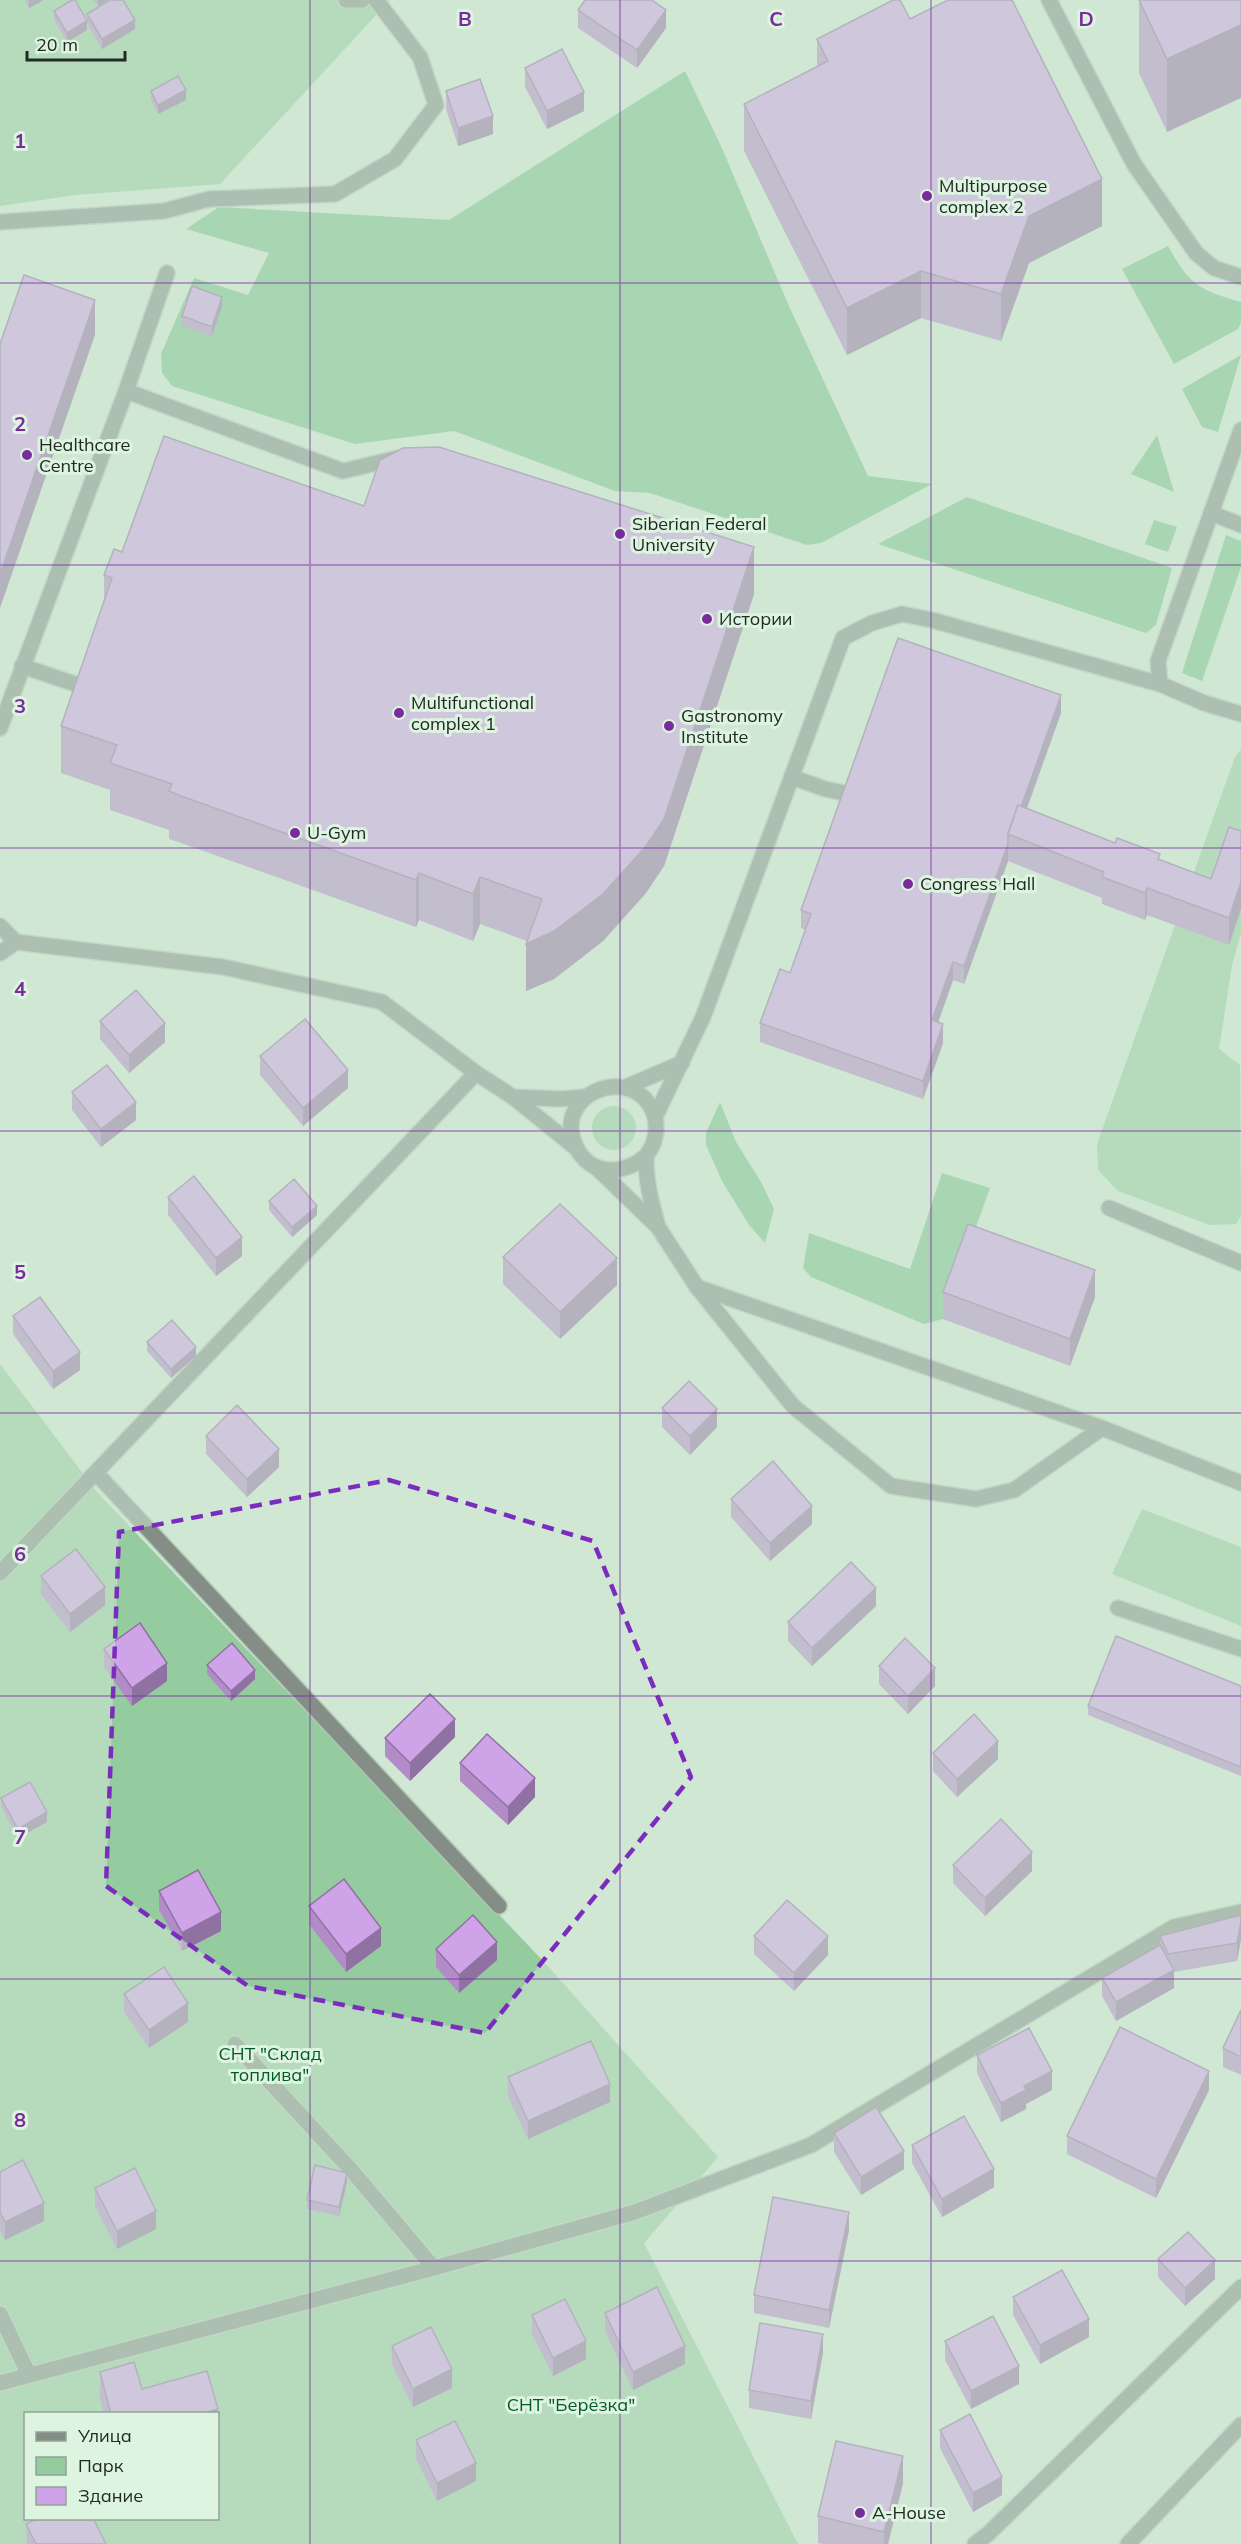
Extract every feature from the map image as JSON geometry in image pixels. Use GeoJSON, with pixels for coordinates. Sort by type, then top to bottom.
{"type":"FeatureCollection","features":[{"type":"Feature","properties":{"kind":"street"},"geometry":{"type":"LineString","coordinates":[[346,0],[350,2],[362,0]]}},
{"type":"Feature","properties":{"kind":"street"},"geometry":{"type":"LineString","coordinates":[[0,222],[164,211],[209,199],[335,194],[395,159],[436,105],[420,57],[376,0]]}},
{"type":"Feature","properties":{"kind":"street"},"geometry":{"type":"LineString","coordinates":[[1049,0],[1134,164],[1196,253],[1214,268],[1241,277]]}},
{"type":"Feature","properties":{"kind":"street"},"geometry":{"type":"LineString","coordinates":[[0,728],[126,391],[166,273]]}},
{"type":"Feature","properties":{"kind":"street"},"geometry":{"type":"LineString","coordinates":[[126,391],[342,471],[414,455]]}},
{"type":"Feature","properties":{"kind":"street"},"geometry":{"type":"LineString","coordinates":[[1160,684],[1158,661],[1241,430]]}},
{"type":"Feature","properties":{"kind":"street"},"geometry":{"type":"LineString","coordinates":[[1211,513],[1241,525]]}},
{"type":"Feature","properties":{"kind":"street"},"geometry":{"type":"LineString","coordinates":[[655,1117],[703,1017],[843,638],[872,623],[902,614],[932,620],[1160,684],[1204,703],[1241,714]]}},
{"type":"Feature","properties":{"kind":"street"},"geometry":{"type":"LineString","coordinates":[[22,666],[90,689]]}},
{"type":"Feature","properties":{"kind":"street"},"geometry":{"type":"LineString","coordinates":[[792,777],[825,789],[849,794]]}},
{"type":"Feature","properties":{"kind":"street"},"geometry":{"type":"LineString","coordinates":[[0,926],[16,942],[223,967],[382,1002],[476,1073],[513,1097],[596,1167],[658,1227],[697,1287],[794,1406],[891,1486],[976,1499],[1014,1490],[1102,1428]]}},
{"type":"Feature","properties":{"kind":"street"},"geometry":{"type":"LineString","coordinates":[[0,953],[16,942]]}},
{"type":"Feature","properties":{"kind":"street"},"geometry":{"type":"LineString","coordinates":[[626,1087],[681,1063]]}},
{"type":"Feature","properties":{"kind":"street"},"geometry":{"type":"LineString","coordinates":[[0,1573],[476,1073]]}},
{"type":"Feature","properties":{"kind":"street"},"geometry":{"type":"LineString","coordinates":[[576,1148],[572,1136],[572,1122],[576,1109],[585,1097],[597,1089],[611,1086],[626,1087],[639,1094],[649,1104],[655,1117],[656,1132],[653,1145],[646,1156],[635,1165],[622,1170],[596,1167]]}},
{"type":"Feature","properties":{"kind":"street"},"geometry":{"type":"LineString","coordinates":[[513,1097],[561,1099],[585,1097]]}},
{"type":"Feature","properties":{"kind":"street"},"geometry":{"type":"LineString","coordinates":[[646,1156],[649,1192],[658,1227]]}},
{"type":"Feature","properties":{"kind":"street"},"geometry":{"type":"LineString","coordinates":[[1109,1208],[1241,1263]]}},
{"type":"Feature","properties":{"kind":"street"},"geometry":{"type":"LineString","coordinates":[[697,1287],[1102,1428],[1241,1483]]}},
{"type":"Feature","properties":{"kind":"street"},"geometry":{"type":"LineString","coordinates":[[96,1473],[499,1906]]}},
{"type":"Feature","properties":{"kind":"street"},"geometry":{"type":"LineString","coordinates":[[1118,1608],[1241,1649]]}},
{"type":"Feature","properties":{"kind":"street"},"geometry":{"type":"LineString","coordinates":[[0,2384],[635,2212],[811,2145],[1174,1927],[1241,1912]]}},
{"type":"Feature","properties":{"kind":"street"},"geometry":{"type":"LineString","coordinates":[[235,2044],[353,2172],[434,2268]]}},
{"type":"Feature","properties":{"kind":"street"},"geometry":{"type":"LineString","coordinates":[[975,2544],[988,2534],[1241,2287]]}},
{"type":"Feature","properties":{"kind":"street"},"geometry":{"type":"LineString","coordinates":[[0,2314],[29,2375]]}},
{"type":"Feature","properties":{"kind":"street"},"geometry":{"type":"LineString","coordinates":[[1128,2544],[1241,2425]]}},
{"type":"Feature","properties":{"kind":"highlighted area"},"geometry":{"type":"Polygon","coordinates":[[[389,1480],[593,1541],[691,1777],[485,2033],[248,1986],[106,1886],[119,1532],[389,1480]]]}},
{"type":"Feature","properties":{"kind":"green space"},"geometry":{"type":"Polygon","coordinates":[[[0,0],[390,0],[220,184],[76,195],[0,206],[0,0]]]}},
{"type":"Feature","properties":{"kind":"green space"},"geometry":{"type":"Polygon","coordinates":[[[685,71],[721,146],[788,304],[868,476],[932,484],[821,543],[807,545],[650,493],[615,491],[454,431],[355,444],[172,386],[162,373],[161,354],[194,278],[248,295],[269,253],[186,229],[219,207],[449,220],[685,71]]]}},
{"type":"Feature","properties":{"kind":"green space"},"geometry":{"type":"Polygon","coordinates":[[[1168,246],[1182,269],[1196,284],[1214,294],[1241,302],[1241,322],[1238,329],[1174,364],[1122,269],[1168,246]]]}},
{"type":"Feature","properties":{"kind":"green space"},"geometry":{"type":"Polygon","coordinates":[[[1241,355],[1218,432],[1202,427],[1182,389],[1241,355]]]}},
{"type":"Feature","properties":{"kind":"green space"},"geometry":{"type":"Polygon","coordinates":[[[1157,435],[1174,492],[1131,474],[1157,435]]]}},
{"type":"Feature","properties":{"kind":"green space"},"geometry":{"type":"Polygon","coordinates":[[[967,497],[1172,568],[1156,625],[1146,633],[878,544],[967,497]]]}},
{"type":"Feature","properties":{"kind":"green space"},"geometry":{"type":"Polygon","coordinates":[[[1154,520],[1177,527],[1168,552],[1145,544],[1154,520]]]}},
{"type":"Feature","properties":{"kind":"green space"},"geometry":{"type":"Polygon","coordinates":[[[1226,535],[1241,541],[1241,567],[1202,681],[1182,673],[1226,535]]]}},
{"type":"Feature","properties":{"kind":"green space"},"geometry":{"type":"Polygon","coordinates":[[[1241,750],[1241,933],[1232,965],[1219,1049],[1240,1065],[1241,1216],[1236,1224],[1210,1225],[1118,1191],[1098,1170],[1097,1144],[1235,757],[1241,750]]]}},
{"type":"Feature","properties":{"kind":"green space"},"geometry":{"type":"Polygon","coordinates":[[[720,1102],[736,1142],[761,1182],[774,1209],[765,1243],[749,1225],[722,1181],[706,1145],[706,1133],[720,1102]]]}},
{"type":"Feature","properties":{"kind":"green space"},"geometry":{"type":"Polygon","coordinates":[[[614,1106],[630,1112],[636,1128],[630,1144],[614,1150],[598,1144],[592,1128],[598,1112],[614,1106]]]}},
{"type":"Feature","properties":{"kind":"green space"},"geometry":{"type":"Polygon","coordinates":[[[942,1173],[990,1188],[943,1319],[924,1324],[811,1277],[803,1268],[809,1233],[910,1269],[942,1173]]]}},
{"type":"Feature","properties":{"kind":"green space","name":"СНТ \"Склад топлива\""},"geometry":{"type":"Polygon","coordinates":[[[0,1364],[97,1492],[545,1963],[718,2157],[644,2243],[798,2544],[0,2544],[0,1364]]]}},
{"type":"Feature","properties":{"kind":"green space"},"geometry":{"type":"Polygon","coordinates":[[[1142,1509],[1241,1547],[1241,1626],[1112,1574],[1142,1509]]]}},
{"type":"Feature","properties":{"kind":"building"},"geometry":{"type":"Polygon","coordinates":[[[75,0],[87,21],[67,33],[54,11],[75,0]]]}},
{"type":"Feature","properties":{"kind":"building"},"geometry":{"type":"Polygon","coordinates":[[[110,0],[123,0],[135,20],[102,39],[87,14],[110,0]]]}},
{"type":"Feature","properties":{"kind":"building"},"geometry":{"type":"Polygon","coordinates":[[[585,0],[652,0],[666,10],[637,50],[578,10],[585,0]]]}},
{"type":"Feature","properties":{"kind":"building","name":"Multipurpose complex 2"},"geometry":{"type":"Polygon","coordinates":[[[893,0],[900,0],[910,19],[948,0],[1012,0],[1102,179],[1029,216],[1001,294],[921,271],[847,308],[744,104],[828,61],[817,39],[893,0]]]}},
{"type":"Feature","properties":{"kind":"building"},"geometry":{"type":"Polygon","coordinates":[[[1139,0],[1241,0],[1241,25],[1167,59],[1139,0]]]}},
{"type":"Feature","properties":{"kind":"building"},"geometry":{"type":"Polygon","coordinates":[[[562,49],[584,92],[547,111],[525,68],[562,49]]]}},
{"type":"Feature","properties":{"kind":"building"},"geometry":{"type":"Polygon","coordinates":[[[178,76],[186,90],[158,105],[151,91],[178,76]]]}},
{"type":"Feature","properties":{"kind":"building"},"geometry":{"type":"Polygon","coordinates":[[[480,79],[493,116],[458,128],[446,91],[480,79]]]}},
{"type":"Feature","properties":{"kind":"building","name":"Healthcare Centre"},"geometry":{"type":"Polygon","coordinates":[[[24,275],[95,300],[0,574],[0,344],[24,275]]]}},
{"type":"Feature","properties":{"kind":"building"},"geometry":{"type":"Polygon","coordinates":[[[192,286],[222,297],[212,327],[182,316],[192,286]]]}},
{"type":"Feature","properties":{"kind":"building","name":"Multifunctional complex 1"},"geometry":{"type":"Polygon","coordinates":[[[164,436],[364,506],[380,460],[403,448],[439,447],[754,547],[664,819],[646,846],[603,894],[554,931],[526,944],[542,899],[480,877],[473,894],[419,873],[416,880],[181,796],[169,791],[172,784],[110,763],[117,745],[61,726],[112,578],[104,575],[114,549],[122,552],[164,436]]]}},
{"type":"Feature","properties":{"kind":"building","name":"Congress Hall"},"geometry":{"type":"Polygon","coordinates":[[[898,638],[1061,695],[1021,807],[1018,805],[1008,834],[1008,844],[964,966],[953,962],[932,1020],[943,1024],[923,1081],[760,1023],[780,969],[790,973],[811,914],[801,910],[898,638]]]}},
{"type":"Feature","properties":{"kind":"building"},"geometry":{"type":"Polygon","coordinates":[[[1018,805],[1115,843],[1117,838],[1160,854],[1158,859],[1211,879],[1229,827],[1241,831],[1241,882],[1229,918],[1147,888],[1145,893],[1102,877],[1104,872],[1008,834],[1018,805]]]}},
{"type":"Feature","properties":{"kind":"building"},"geometry":{"type":"Polygon","coordinates":[[[136,990],[165,1023],[129,1055],[100,1021],[136,990]]]}},
{"type":"Feature","properties":{"kind":"building"},"geometry":{"type":"Polygon","coordinates":[[[305,1019],[348,1070],[303,1108],[260,1056],[305,1019]]]}},
{"type":"Feature","properties":{"kind":"building"},"geometry":{"type":"Polygon","coordinates":[[[107,1065],[136,1102],[101,1129],[72,1092],[107,1065]]]}},
{"type":"Feature","properties":{"kind":"building"},"geometry":{"type":"Polygon","coordinates":[[[194,1176],[242,1237],[216,1258],[168,1197],[194,1176]]]}},
{"type":"Feature","properties":{"kind":"building"},"geometry":{"type":"Polygon","coordinates":[[[294,1179],[317,1206],[292,1227],[269,1201],[294,1179]]]}},
{"type":"Feature","properties":{"kind":"building"},"geometry":{"type":"Polygon","coordinates":[[[560,1204],[617,1258],[560,1312],[503,1257],[560,1204]]]}},
{"type":"Feature","properties":{"kind":"building"},"geometry":{"type":"Polygon","coordinates":[[[968,1224],[1095,1270],[1070,1339],[943,1292],[968,1224]]]}},
{"type":"Feature","properties":{"kind":"building"},"geometry":{"type":"Polygon","coordinates":[[[40,1297],[80,1352],[53,1371],[13,1316],[40,1297]]]}},
{"type":"Feature","properties":{"kind":"building"},"geometry":{"type":"Polygon","coordinates":[[[172,1320],[196,1347],[171,1369],[147,1342],[172,1320]]]}},
{"type":"Feature","properties":{"kind":"building"},"geometry":{"type":"Polygon","coordinates":[[[689,1381],[717,1409],[690,1436],[662,1408],[689,1381]]]}},
{"type":"Feature","properties":{"kind":"building"},"geometry":{"type":"Polygon","coordinates":[[[237,1405],[279,1449],[247,1479],[206,1436],[237,1405]]]}},
{"type":"Feature","properties":{"kind":"building"},"geometry":{"type":"Polygon","coordinates":[[[773,1461],[812,1506],[770,1543],[731,1499],[773,1461]]]}},
{"type":"Feature","properties":{"kind":"building"},"geometry":{"type":"Polygon","coordinates":[[[76,1549],[105,1587],[70,1614],[41,1576],[76,1549]]]}},
{"type":"Feature","properties":{"kind":"building"},"geometry":{"type":"Polygon","coordinates":[[[851,1562],[876,1588],[812,1648],[788,1622],[851,1562]]]}},
{"type":"Feature","properties":{"kind":"building"},"geometry":{"type":"Polygon","coordinates":[[[140,1623],[167,1663],[132,1688],[104,1649],[140,1623]]]}},
{"type":"Feature","properties":{"kind":"building"},"geometry":{"type":"Polygon","coordinates":[[[1116,1636],[1241,1686],[1241,1767],[1088,1706],[1116,1636]]]}},
{"type":"Feature","properties":{"kind":"building"},"geometry":{"type":"Polygon","coordinates":[[[905,1638],[935,1668],[908,1696],[879,1666],[905,1638]]]}},
{"type":"Feature","properties":{"kind":"building"},"geometry":{"type":"Polygon","coordinates":[[[232,1643],[255,1670],[231,1691],[207,1665],[232,1643]]]}},
{"type":"Feature","properties":{"kind":"building"},"geometry":{"type":"Polygon","coordinates":[[[430,1694],[455,1719],[410,1763],[385,1738],[430,1694]]]}},
{"type":"Feature","properties":{"kind":"building"},"geometry":{"type":"Polygon","coordinates":[[[974,1714],[998,1741],[957,1779],[933,1753],[974,1714]]]}},
{"type":"Feature","properties":{"kind":"building"},"geometry":{"type":"Polygon","coordinates":[[[487,1734],[535,1778],[508,1807],[460,1763],[487,1734]]]}},
{"type":"Feature","properties":{"kind":"building"},"geometry":{"type":"Polygon","coordinates":[[[30,1782],[47,1812],[18,1829],[1,1798],[30,1782]]]}},
{"type":"Feature","properties":{"kind":"building"},"geometry":{"type":"Polygon","coordinates":[[[1001,1819],[1032,1852],[985,1898],[953,1865],[1001,1819]]]}},
{"type":"Feature","properties":{"kind":"building"},"geometry":{"type":"Polygon","coordinates":[[[198,1870],[221,1912],[182,1933],[159,1891],[198,1870]]]}},
{"type":"Feature","properties":{"kind":"building"},"geometry":{"type":"Polygon","coordinates":[[[344,1879],[381,1928],[346,1954],[309,1906],[344,1879]]]}},
{"type":"Feature","properties":{"kind":"building"},"geometry":{"type":"Polygon","coordinates":[[[787,1900],[828,1936],[794,1973],[754,1936],[787,1900]]]}},
{"type":"Feature","properties":{"kind":"building"},"geometry":{"type":"Polygon","coordinates":[[[473,1915],[497,1942],[459,1975],[436,1949],[473,1915]]]}},
{"type":"Feature","properties":{"kind":"building"},"geometry":{"type":"Polygon","coordinates":[[[1241,1915],[1237,1943],[1168,1954],[1160,1936],[1241,1915]]]}},
{"type":"Feature","properties":{"kind":"building"},"geometry":{"type":"Polygon","coordinates":[[[1160,1945],[1174,1970],[1116,2002],[1102,1978],[1160,1945]]]}},
{"type":"Feature","properties":{"kind":"building"},"geometry":{"type":"Polygon","coordinates":[[[164,1967],[188,2003],[149,2030],[124,1994],[164,1967]]]}},
{"type":"Feature","properties":{"kind":"building"},"geometry":{"type":"Polygon","coordinates":[[[1241,2010],[1241,2057],[1223,2048],[1241,2010]]]}},
{"type":"Feature","properties":{"kind":"building"},"geometry":{"type":"Polygon","coordinates":[[[1120,2027],[1209,2071],[1156,2179],[1067,2136],[1120,2027]]]}},
{"type":"Feature","properties":{"kind":"building"},"geometry":{"type":"Polygon","coordinates":[[[1029,2028],[1052,2071],[1024,2086],[1026,2090],[1001,2103],[977,2055],[1029,2028]]]}},
{"type":"Feature","properties":{"kind":"building"},"geometry":{"type":"Polygon","coordinates":[[[591,2041],[610,2084],[528,2121],[508,2077],[591,2041]]]}},
{"type":"Feature","properties":{"kind":"building"},"geometry":{"type":"Polygon","coordinates":[[[876,2107],[904,2151],[861,2177],[834,2133],[876,2107]]]}},
{"type":"Feature","properties":{"kind":"building"},"geometry":{"type":"Polygon","coordinates":[[[964,2116],[994,2169],[942,2199],[912,2145],[964,2116]]]}},
{"type":"Feature","properties":{"kind":"building"},"geometry":{"type":"Polygon","coordinates":[[[23,2160],[44,2203],[5,2222],[0,2212],[0,2172],[23,2160]]]}},
{"type":"Feature","properties":{"kind":"building"},"geometry":{"type":"Polygon","coordinates":[[[315,2165],[347,2173],[339,2207],[307,2200],[315,2165]]]}},
{"type":"Feature","properties":{"kind":"building"},"geometry":{"type":"Polygon","coordinates":[[[135,2168],[156,2211],[117,2231],[95,2188],[135,2168]]]}},
{"type":"Feature","properties":{"kind":"building"},"geometry":{"type":"Polygon","coordinates":[[[773,2197],[849,2212],[829,2310],[754,2295],[773,2197]]]}},
{"type":"Feature","properties":{"kind":"building"},"geometry":{"type":"Polygon","coordinates":[[[1188,2232],[1215,2260],[1185,2288],[1158,2259],[1188,2232]]]}},
{"type":"Feature","properties":{"kind":"building"},"geometry":{"type":"Polygon","coordinates":[[[1062,2270],[1089,2319],[1040,2345],[1013,2297],[1062,2270]]]}},
{"type":"Feature","properties":{"kind":"building"},"geometry":{"type":"Polygon","coordinates":[[[657,2287],[685,2346],[633,2372],[605,2313],[657,2287]]]}},
{"type":"Feature","properties":{"kind":"building"},"geometry":{"type":"Polygon","coordinates":[[[565,2299],[586,2341],[553,2358],[532,2315],[565,2299]]]}},
{"type":"Feature","properties":{"kind":"building"},"geometry":{"type":"Polygon","coordinates":[[[993,2316],[1019,2366],[971,2391],[945,2341],[993,2316]]]}},
{"type":"Feature","properties":{"kind":"building"},"geometry":{"type":"Polygon","coordinates":[[[760,2323],[823,2334],[811,2401],[749,2390],[760,2323]]]}},
{"type":"Feature","properties":{"kind":"building"},"geometry":{"type":"Polygon","coordinates":[[[431,2327],[452,2369],[413,2389],[392,2346],[431,2327]]]}},
{"type":"Feature","properties":{"kind":"building"},"geometry":{"type":"Polygon","coordinates":[[[134,2362],[142,2389],[207,2371],[218,2409],[207,2412],[110,2412],[100,2372],[134,2362]]]}},
{"type":"Feature","properties":{"kind":"building"},"geometry":{"type":"Polygon","coordinates":[[[970,2414],[1002,2477],[973,2493],[940,2430],[970,2414]]]}},
{"type":"Feature","properties":{"kind":"building"},"geometry":{"type":"Polygon","coordinates":[[[455,2421],[476,2463],[437,2483],[416,2440],[455,2421]]]}},
{"type":"Feature","properties":{"kind":"building","name":"A-House"},"geometry":{"type":"Polygon","coordinates":[[[836,2441],[903,2456],[884,2532],[818,2516],[836,2441]]]}},
{"type":"Feature","properties":{"kind":"building"},"geometry":{"type":"Polygon","coordinates":[[[34,2520],[94,2520],[106,2544],[36,2544],[26,2524],[34,2520]]]}},
{"type":"Feature","properties":{"kind":"place","name":"Multipurpose complex 2"},"geometry":{"type":"Point","coordinates":[927,196]}},
{"type":"Feature","properties":{"kind":"place","name":"Healthcare Centre"},"geometry":{"type":"Point","coordinates":[27,455]}},
{"type":"Feature","properties":{"kind":"place","name":"Siberian Federal University"},"geometry":{"type":"Point","coordinates":[620,534]}},
{"type":"Feature","properties":{"kind":"place","name":"Истории"},"geometry":{"type":"Point","coordinates":[707,619]}},
{"type":"Feature","properties":{"kind":"place","name":"Multifunctional complex 1"},"geometry":{"type":"Point","coordinates":[399,713]}},
{"type":"Feature","properties":{"kind":"place","name":"Gastronomy Institute"},"geometry":{"type":"Point","coordinates":[669,726]}},
{"type":"Feature","properties":{"kind":"place","name":"U-Gym"},"geometry":{"type":"Point","coordinates":[295,833]}},
{"type":"Feature","properties":{"kind":"place","name":"Congress Hall"},"geometry":{"type":"Point","coordinates":[908,884]}},
{"type":"Feature","properties":{"kind":"place","name":"A-House"},"geometry":{"type":"Point","coordinates":[860,2513]}},
{"type":"Feature","properties":{"kind":"park label","name":"СНТ \"Берёзка\""},"geometry":{"type":"Point","coordinates":[571,2405]}}]}
